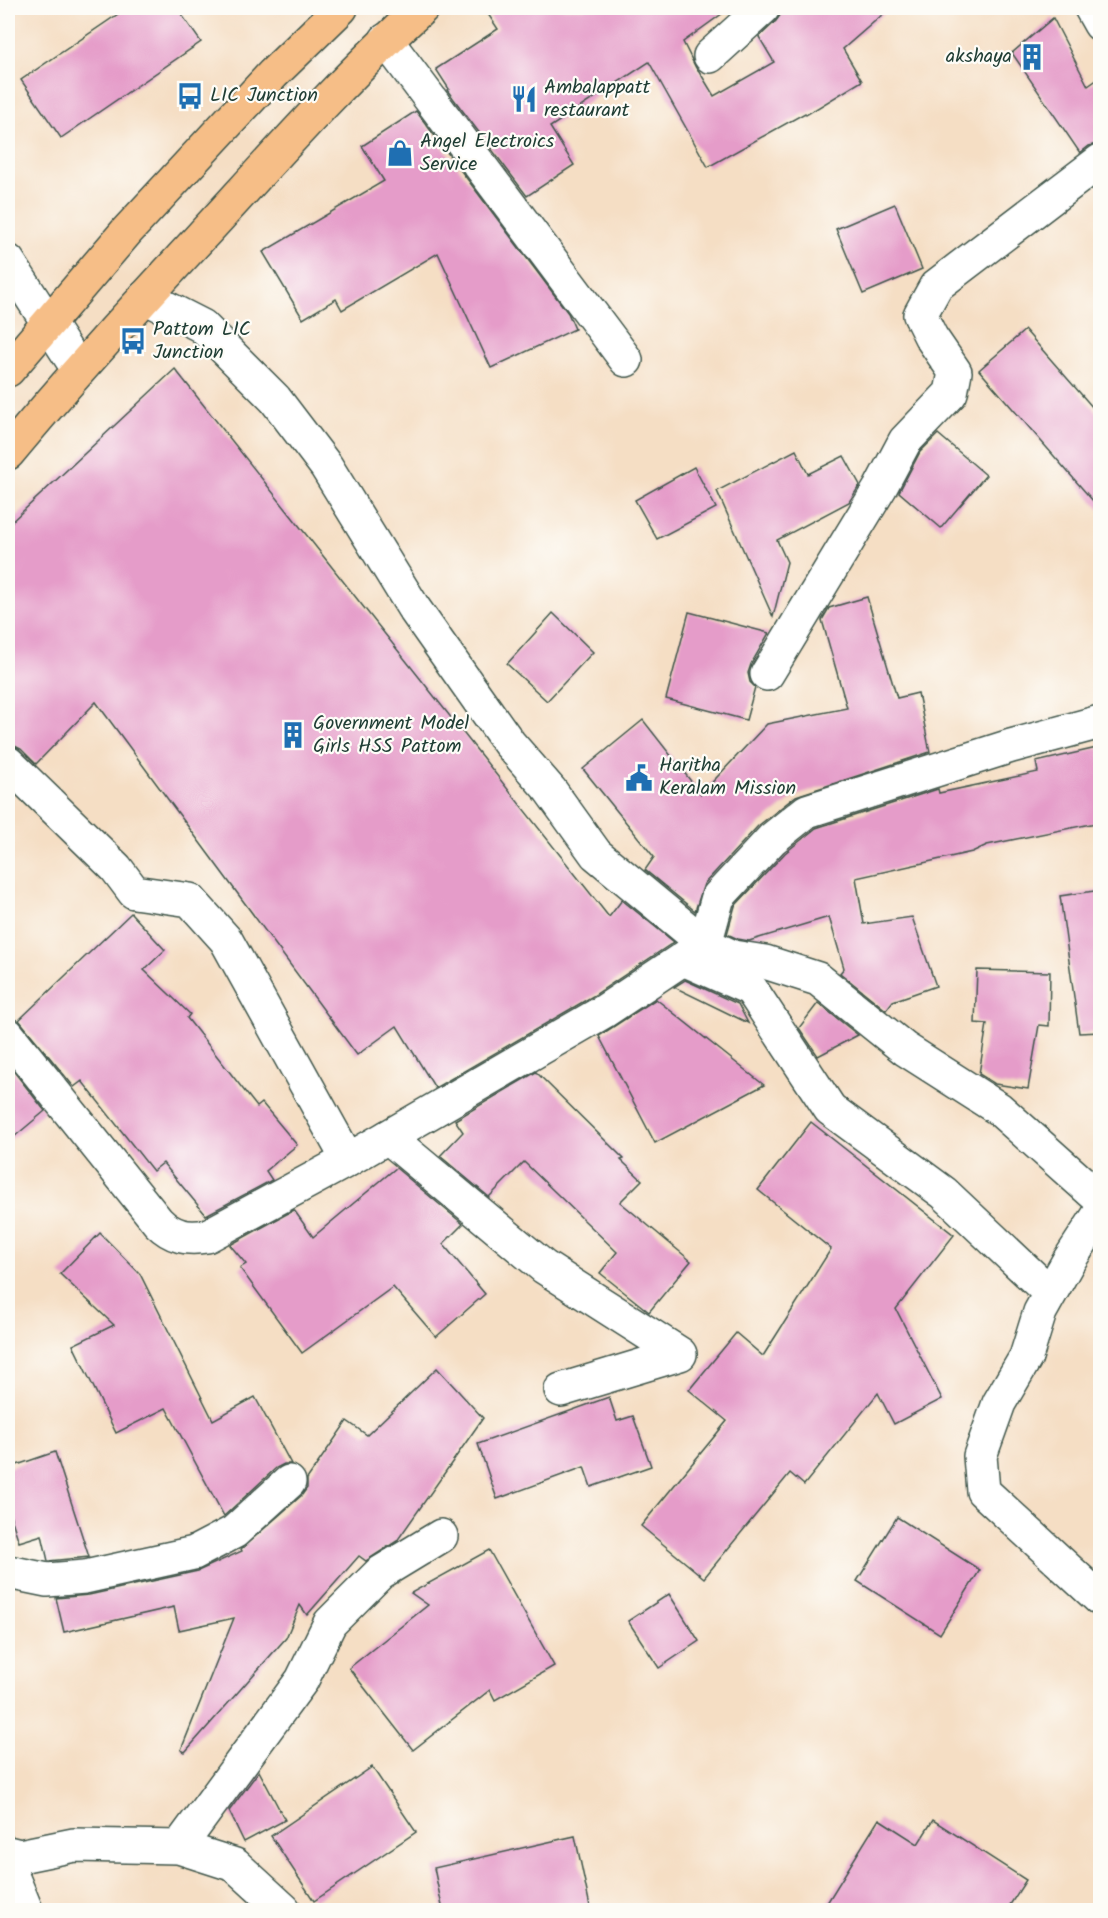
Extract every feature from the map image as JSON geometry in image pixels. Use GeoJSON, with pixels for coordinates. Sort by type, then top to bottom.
{"type":"FeatureCollection","features":[{"type":"Feature","properties":{"kind":"main road"},"geometry":{"type":"LineString","coordinates":[[8,370],[127,231],[273,74],[341,8]]}},
{"type":"Feature","properties":{"kind":"main road"},"geometry":{"type":"LineString","coordinates":[[8,453],[78,369],[282,148],[386,40],[422,8]]}},
{"type":"Feature","properties":{"kind":"street"},"geometry":{"type":"LineString","coordinates":[[710,56],[763,8]]}},
{"type":"Feature","properties":{"kind":"street"},"geometry":{"type":"LineString","coordinates":[[1091,8],[1101,24]]}},
{"type":"Feature","properties":{"kind":"street"},"geometry":{"type":"LineString","coordinates":[[386,40],[626,360]]}},
{"type":"Feature","properties":{"kind":"street"},"geometry":{"type":"LineString","coordinates":[[767,674],[905,441],[951,393],[955,372],[931,337],[920,315],[936,286],[1101,161]]}},
{"type":"Feature","properties":{"kind":"street"},"geometry":{"type":"LineString","coordinates":[[8,261],[78,369]]}},
{"type":"Feature","properties":{"kind":"street"},"geometry":{"type":"LineString","coordinates":[[145,297],[202,326],[275,399],[326,466],[413,607],[509,743],[550,790],[596,854],[694,952],[751,989],[830,1109],[944,1193],[1050,1293]]}},
{"type":"Feature","properties":{"kind":"street"},"geometry":{"type":"LineString","coordinates":[[8,1035],[158,1222],[174,1234],[185,1238],[207,1236],[348,1160],[603,1012],[694,952],[718,897],[772,839],[807,812],[1011,746],[1101,722]]}},
{"type":"Feature","properties":{"kind":"street"},"geometry":{"type":"LineString","coordinates":[[8,763],[116,868],[134,892],[190,900],[226,940],[348,1160]]}},
{"type":"Feature","properties":{"kind":"street"},"geometry":{"type":"LineString","coordinates":[[694,952],[765,962],[818,979],[905,1049],[999,1109],[1101,1199]]}},
{"type":"Feature","properties":{"kind":"street"},"geometry":{"type":"LineString","coordinates":[[388,1137],[544,1267],[680,1354],[561,1390]]}},
{"type":"Feature","properties":{"kind":"street"},"geometry":{"type":"LineString","coordinates":[[1101,1213],[1040,1312],[1026,1357],[999,1403],[980,1455],[983,1491],[1101,1599]]}},
{"type":"Feature","properties":{"kind":"street"},"geometry":{"type":"LineString","coordinates":[[8,1572],[47,1580],[85,1577],[194,1553],[234,1532],[289,1482]]}},
{"type":"Feature","properties":{"kind":"street"},"geometry":{"type":"LineString","coordinates":[[179,1847],[302,1680],[330,1623],[380,1573],[441,1536]]}},
{"type":"Feature","properties":{"kind":"street"},"geometry":{"type":"LineString","coordinates":[[8,1853],[20,1856],[74,1845],[179,1847],[235,1865],[284,1911]]}},
{"type":"Feature","properties":{"kind":"street"},"geometry":{"type":"LineString","coordinates":[[8,1866],[26,1911]]}},
{"type":"Feature","properties":{"kind":"building"},"geometry":{"type":"Polygon","coordinates":[[[127,8],[177,8],[201,42],[61,138],[21,80],[127,8]]]}},
{"type":"Feature","properties":{"kind":"building"},"geometry":{"type":"Polygon","coordinates":[[[484,8],[730,8],[683,42],[714,96],[774,62],[759,37],[776,21],[781,14],[781,8],[890,8],[843,49],[862,81],[806,115],[805,113],[708,167],[649,62],[550,127],[574,165],[527,196],[447,90],[449,89],[436,69],[498,29],[484,8]]]}},
{"type":"Feature","properties":{"kind":"building"},"geometry":{"type":"Polygon","coordinates":[[[1053,18],[1088,86],[1101,77],[1101,143],[1089,146],[1080,153],[1012,53],[1053,18]]]}},
{"type":"Feature","properties":{"kind":"building"},"geometry":{"type":"Polygon","coordinates":[[[416,111],[568,313],[575,329],[491,368],[438,253],[342,310],[336,299],[303,319],[263,252],[384,181],[362,146],[416,111]]]}},
{"type":"Feature","properties":{"kind":"building"},"geometry":{"type":"Polygon","coordinates":[[[895,204],[922,269],[863,294],[836,229],[895,204]]]}},
{"type":"Feature","properties":{"kind":"building"},"geometry":{"type":"Polygon","coordinates":[[[1025,330],[1101,417],[1101,510],[979,370],[1025,330]]]}},
{"type":"Feature","properties":{"kind":"building","name":"Government Model Girls HSS Pattom"},"geometry":{"type":"Polygon","coordinates":[[[175,369],[609,917],[622,900],[674,942],[593,996],[435,1088],[397,1026],[357,1055],[96,702],[36,764],[21,749],[8,745],[8,525],[175,369]]]}},
{"type":"Feature","properties":{"kind":"building"},"geometry":{"type":"Polygon","coordinates":[[[938,434],[986,475],[941,528],[899,492],[920,452],[938,434]]]}},
{"type":"Feature","properties":{"kind":"building"},"geometry":{"type":"Polygon","coordinates":[[[796,450],[808,474],[844,456],[860,485],[849,502],[777,540],[787,562],[773,617],[717,491],[796,450]]]}},
{"type":"Feature","properties":{"kind":"building"},"geometry":{"type":"Polygon","coordinates":[[[694,467],[716,508],[657,539],[635,500],[694,467]]]}},
{"type":"Feature","properties":{"kind":"building"},"geometry":{"type":"Polygon","coordinates":[[[867,597],[897,698],[918,693],[930,752],[796,796],[758,826],[704,884],[695,911],[645,870],[654,857],[583,769],[643,720],[701,794],[767,724],[847,708],[822,620],[829,608],[867,597]]]}},
{"type":"Feature","properties":{"kind":"building"},"geometry":{"type":"Polygon","coordinates":[[[689,612],[769,633],[748,673],[750,682],[755,687],[746,720],[666,699],[689,612]]]}},
{"type":"Feature","properties":{"kind":"building"},"geometry":{"type":"Polygon","coordinates":[[[553,613],[593,652],[547,701],[507,664],[553,613]]]}},
{"type":"Feature","properties":{"kind":"building"},"geometry":{"type":"Polygon","coordinates":[[[1101,747],[1101,822],[987,845],[972,852],[856,878],[864,924],[912,917],[936,986],[893,1001],[886,1010],[840,973],[844,968],[829,917],[749,941],[727,934],[735,906],[785,853],[816,828],[938,789],[939,793],[1038,772],[1036,762],[1101,747]]]}},
{"type":"Feature","properties":{"kind":"building"},"geometry":{"type":"Polygon","coordinates":[[[1101,890],[1101,1032],[1079,1033],[1060,896],[1101,890]]]}},
{"type":"Feature","properties":{"kind":"building"},"geometry":{"type":"Polygon","coordinates":[[[131,913],[165,950],[144,970],[190,1014],[187,1018],[257,1107],[262,1103],[297,1145],[266,1171],[272,1180],[206,1215],[163,1163],[153,1171],[82,1081],[74,1087],[19,1020],[131,913]]]}},
{"type":"Feature","properties":{"kind":"building"},"geometry":{"type":"Polygon","coordinates":[[[977,970],[1050,972],[1049,1026],[1039,1025],[1028,1089],[995,1084],[979,1074],[987,1024],[975,1023],[977,970]]]}},
{"type":"Feature","properties":{"kind":"building"},"geometry":{"type":"Polygon","coordinates":[[[685,980],[738,1004],[748,1023],[674,987],[685,980]]]}},
{"type":"Feature","properties":{"kind":"building"},"geometry":{"type":"Polygon","coordinates":[[[656,999],[764,1085],[655,1143],[599,1036],[656,999]]]}},
{"type":"Feature","properties":{"kind":"building"},"geometry":{"type":"Polygon","coordinates":[[[818,1003],[858,1035],[818,1056],[799,1028],[818,1003]]]}},
{"type":"Feature","properties":{"kind":"building"},"geometry":{"type":"Polygon","coordinates":[[[8,1064],[45,1111],[8,1142],[8,1064]]]}},
{"type":"Feature","properties":{"kind":"building"},"geometry":{"type":"Polygon","coordinates":[[[536,1072],[624,1159],[621,1160],[642,1180],[620,1202],[691,1261],[649,1312],[600,1273],[617,1252],[524,1162],[489,1197],[440,1156],[463,1132],[455,1120],[536,1072]]]}},
{"type":"Feature","properties":{"kind":"building"},"geometry":{"type":"Polygon","coordinates":[[[811,1122],[954,1235],[896,1309],[942,1399],[894,1424],[878,1393],[804,1485],[790,1473],[704,1578],[641,1526],[727,1421],[689,1390],[736,1333],[763,1356],[831,1249],[758,1190],[811,1122]]]}},
{"type":"Feature","properties":{"kind":"building"},"geometry":{"type":"Polygon","coordinates":[[[396,1168],[463,1224],[443,1244],[485,1294],[436,1337],[393,1287],[302,1353],[240,1268],[246,1264],[230,1245],[294,1210],[313,1237],[396,1168]]]}},
{"type":"Feature","properties":{"kind":"building"},"geometry":{"type":"Polygon","coordinates":[[[100,1233],[140,1274],[213,1420],[255,1397],[291,1464],[284,1464],[276,1468],[224,1516],[166,1408],[116,1433],[73,1345],[114,1325],[60,1274],[100,1233]]]}},
{"type":"Feature","properties":{"kind":"building"},"geometry":{"type":"Polygon","coordinates":[[[437,1368],[483,1418],[397,1541],[366,1561],[359,1556],[307,1615],[300,1605],[286,1638],[185,1752],[181,1750],[234,1618],[179,1630],[174,1607],[64,1632],[56,1598],[89,1595],[198,1571],[242,1551],[241,1549],[302,1495],[307,1488],[307,1479],[347,1421],[367,1435],[437,1368]]]}},
{"type":"Feature","properties":{"kind":"building"},"geometry":{"type":"Polygon","coordinates":[[[609,1397],[617,1421],[633,1416],[651,1466],[591,1487],[584,1467],[497,1499],[478,1444],[609,1397]]]}},
{"type":"Feature","properties":{"kind":"building"},"geometry":{"type":"Polygon","coordinates":[[[55,1452],[89,1557],[48,1561],[42,1535],[19,1542],[8,1508],[8,1468],[55,1452]]]}},
{"type":"Feature","properties":{"kind":"building"},"geometry":{"type":"Polygon","coordinates":[[[897,1517],[980,1570],[940,1634],[857,1581],[897,1517]]]}},
{"type":"Feature","properties":{"kind":"building"},"geometry":{"type":"Polygon","coordinates":[[[489,1550],[554,1666],[495,1700],[490,1690],[413,1750],[349,1668],[428,1605],[411,1593],[489,1550]]]}},
{"type":"Feature","properties":{"kind":"building"},"geometry":{"type":"Polygon","coordinates":[[[669,1594],[699,1641],[659,1668],[628,1621],[669,1594]]]}},
{"type":"Feature","properties":{"kind":"building"},"geometry":{"type":"Polygon","coordinates":[[[372,1767],[416,1832],[314,1901],[271,1836],[372,1767]]]}},
{"type":"Feature","properties":{"kind":"building"},"geometry":{"type":"Polygon","coordinates":[[[259,1771],[285,1820],[244,1842],[229,1811],[259,1771]]]}},
{"type":"Feature","properties":{"kind":"building"},"geometry":{"type":"Polygon","coordinates":[[[879,1819],[918,1844],[933,1820],[1026,1880],[1006,1911],[822,1911],[879,1819]]]}},
{"type":"Feature","properties":{"kind":"building"},"geometry":{"type":"Polygon","coordinates":[[[575,1836],[591,1911],[443,1911],[434,1868],[575,1836]]]}},
{"type":"Feature","properties":{"kind":"place","name":"akshaya"},"geometry":{"type":"Point","coordinates":[1032,57]}},
{"type":"Feature","properties":{"kind":"place","name":"LIC Junction"},"geometry":{"type":"Point","coordinates":[190,96]}},
{"type":"Feature","properties":{"kind":"place","name":"Ambalappatt restaurant"},"geometry":{"type":"Point","coordinates":[524,99]}},
{"type":"Feature","properties":{"kind":"place","name":"Angel Electroics Service"},"geometry":{"type":"Point","coordinates":[400,153]}},
{"type":"Feature","properties":{"kind":"place","name":"Pattom LIC Junction"},"geometry":{"type":"Point","coordinates":[133,341]}},
{"type":"Feature","properties":{"kind":"place","name":"Government Model Girls HSS Pattom"},"geometry":{"type":"Point","coordinates":[293,735]}},
{"type":"Feature","properties":{"kind":"place","name":"Haritha Keralam Mission"},"geometry":{"type":"Point","coordinates":[639,778]}}]}
